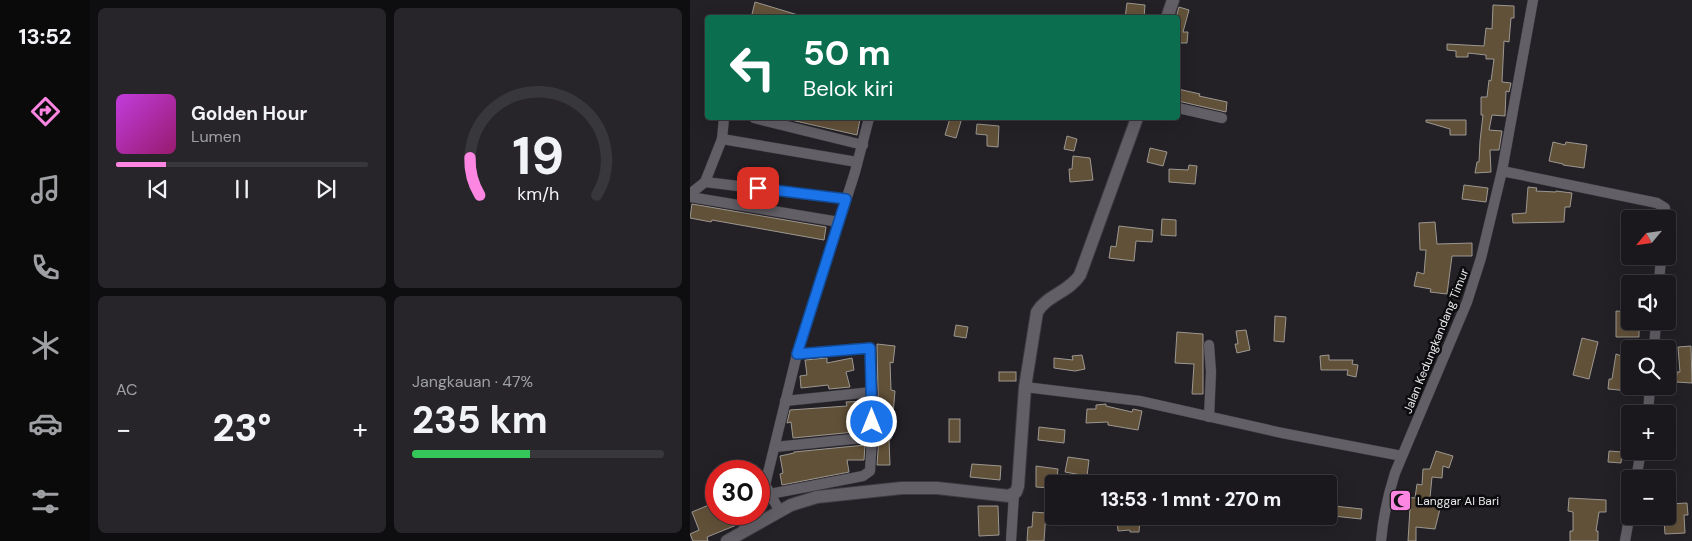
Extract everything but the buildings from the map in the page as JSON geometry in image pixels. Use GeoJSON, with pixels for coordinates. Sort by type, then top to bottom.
{"type":"FeatureCollection","features":[{"type":"Feature","properties":{"kind":"street"},"geometry":{"type":"LineString","coordinates":[[1168,15],[1173,0]]}},
{"type":"Feature","properties":{"kind":"street","name":"Jalan Kedungkandang Timur"},"geometry":{"type":"LineString","coordinates":[[1381,541],[1391,487],[1402,456],[1473,287],[1502,171],[1533,0]]}},
{"type":"Feature","properties":{"kind":"street"},"geometry":{"type":"LineString","coordinates":[[1180,108],[1222,118]]}},
{"type":"Feature","properties":{"kind":"street"},"geometry":{"type":"LineString","coordinates":[[690,196],[705,182],[722,139],[724,120]]}},
{"type":"Feature","properties":{"kind":"street"},"geometry":{"type":"LineString","coordinates":[[762,120],[863,145]]}},
{"type":"Feature","properties":{"kind":"street"},"geometry":{"type":"LineString","coordinates":[[770,477],[785,401],[797,354],[858,162],[869,120]]}},
{"type":"Feature","properties":{"kind":"street"},"geometry":{"type":"LineString","coordinates":[[1011,541],[1014,494],[1018,486],[1025,388],[1037,312],[1042,305],[1071,286],[1080,275],[1136,120]]}},
{"type":"Feature","properties":{"kind":"street"},"geometry":{"type":"LineString","coordinates":[[722,139],[858,162]]}},
{"type":"Feature","properties":{"kind":"street"},"geometry":{"type":"LineString","coordinates":[[1502,171],[1657,203],[1665,208],[1665,210]]}},
{"type":"Feature","properties":{"kind":"street"},"geometry":{"type":"LineString","coordinates":[[705,182],[846,199]]}},
{"type":"Feature","properties":{"kind":"street"},"geometry":{"type":"LineString","coordinates":[[690,196],[839,222]]}},
{"type":"Feature","properties":{"kind":"street"},"geometry":{"type":"LineString","coordinates":[[1209,345],[1211,372],[1209,417]]}},
{"type":"Feature","properties":{"kind":"street"},"geometry":{"type":"LineString","coordinates":[[770,489],[866,476],[870,471],[872,392],[869,348],[797,354]]}},
{"type":"Feature","properties":{"kind":"street"},"geometry":{"type":"LineString","coordinates":[[1025,388],[1140,401],[1282,433],[1402,456]]}},
{"type":"Feature","properties":{"kind":"street"},"geometry":{"type":"LineString","coordinates":[[785,401],[872,392]]}},
{"type":"Feature","properties":{"kind":"street"},"geometry":{"type":"LineString","coordinates":[[775,447],[872,437]]}},
{"type":"Feature","properties":{"kind":"street"},"geometry":{"type":"LineString","coordinates":[[728,541],[800,502],[817,497],[902,488],[937,488],[1009,496],[1014,494]]}},
{"type":"Feature","properties":{"kind":"street"},"geometry":{"type":"LineString","coordinates":[[770,493],[780,512]]}},
{"type":"Feature","properties":{"kind":"street"},"geometry":{"type":"LineString","coordinates":[[742,533],[746,525]]}},
{"type":"Feature","properties":{"kind":"street"},"geometry":{"type":"LineString","coordinates":[[1625,541],[1628,525]]}},
{"type":"Feature","properties":{"kind":"place","name":"Langgar Al Bari"},"geometry":{"type":"Point","coordinates":[1401,501]}},
{"type":"Feature","properties":{"kind":"route"},"geometry":{"type":"LineString","coordinates":[[758,188],[846,199],[797,354],[870,348],[872,422]]}}]}
